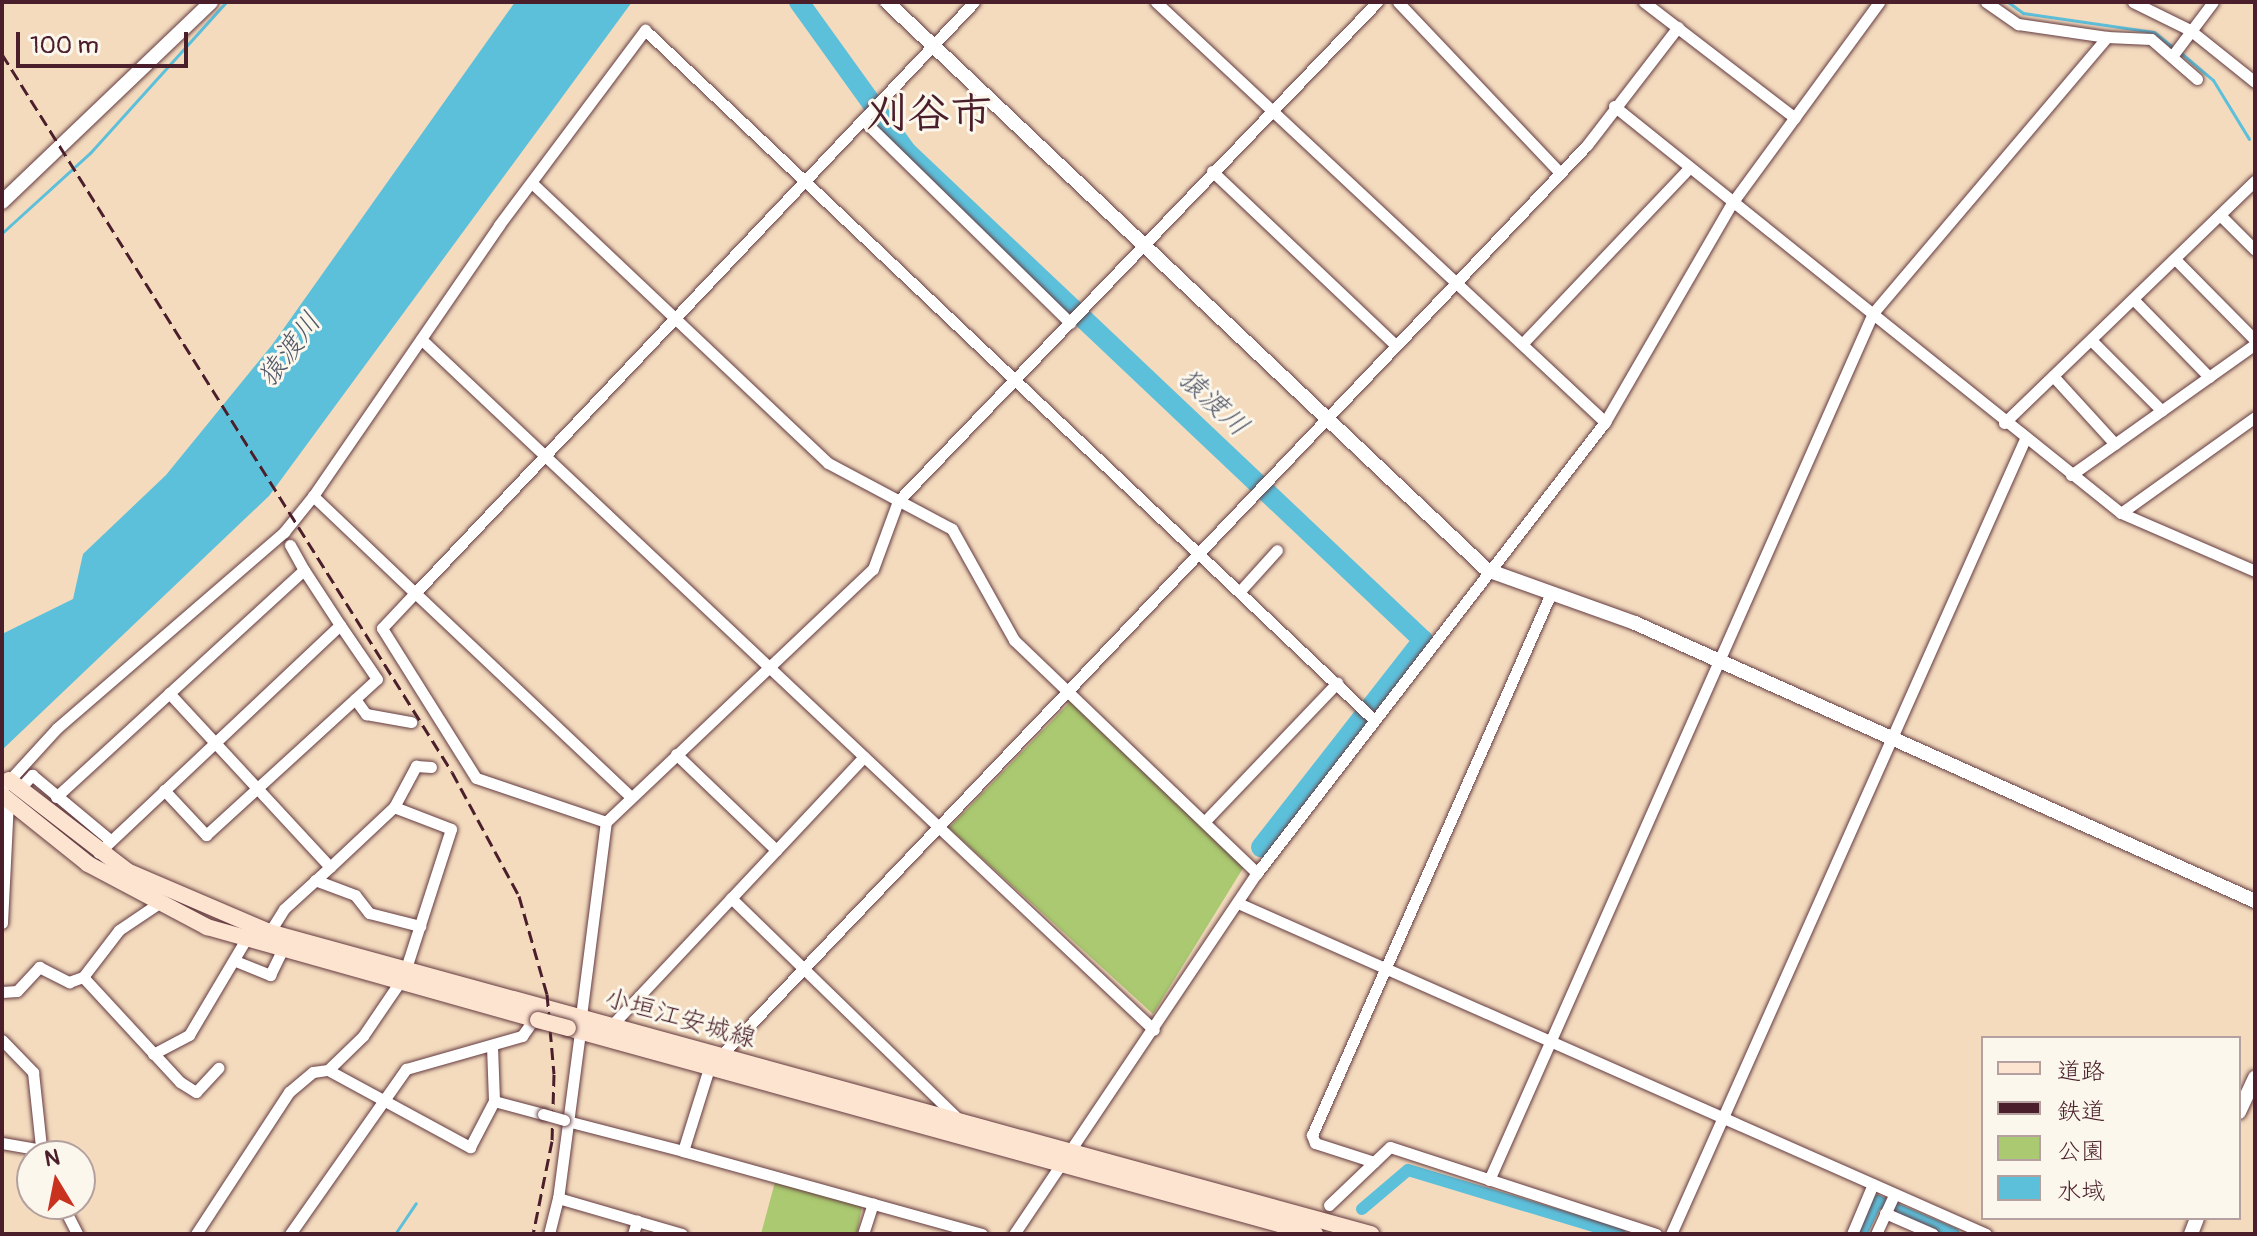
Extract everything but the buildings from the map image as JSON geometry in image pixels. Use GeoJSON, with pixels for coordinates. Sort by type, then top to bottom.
{"type":"FeatureCollection","features":[{"type":"Feature","properties":{"kind":"main road","name":"小垣江安城線"},"geometry":{"type":"LineString","coordinates":[[7,786],[97,853],[282,950],[403,976],[536,1020],[612,1025],[714,1061],[961,1122],[1063,1158],[1367,1233]]}},
{"type":"Feature","properties":{"kind":"main road","name":"小垣江安城線"},"geometry":{"type":"LineString","coordinates":[[7,786],[53,840],[156,905],[246,939],[266,939],[714,1061],[1063,1158],[1315,1234]]}},
{"type":"Feature","properties":{"kind":"street"},"geometry":{"type":"LineString","coordinates":[[2,202],[211,2]]}},
{"type":"Feature","properties":{"kind":"street"},"geometry":{"type":"LineString","coordinates":[[887,2],[929,48],[1322,420],[1487,570],[1719,662],[2255,901]]}},
{"type":"Feature","properties":{"kind":"street"},"geometry":{"type":"LineString","coordinates":[[606,822],[476,778],[382,628],[676,319],[803,179],[880,104],[974,2]]}},
{"type":"Feature","properties":{"kind":"street"},"geometry":{"type":"LineString","coordinates":[[1156,2],[1605,422]]}},
{"type":"Feature","properties":{"kind":"street"},"geometry":{"type":"LineString","coordinates":[[549,1234],[558,1198],[577,1025],[606,822],[873,569],[898,501],[1377,2]]}},
{"type":"Feature","properties":{"kind":"street"},"geometry":{"type":"LineString","coordinates":[[1398,2],[1560,173]]}},
{"type":"Feature","properties":{"kind":"street"},"geometry":{"type":"LineString","coordinates":[[1644,2],[1795,118]]}},
{"type":"Feature","properties":{"kind":"street"},"geometry":{"type":"LineString","coordinates":[[1014,1234],[1257,873],[1369,715],[1605,422],[1732,203],[1879,2]]}},
{"type":"Feature","properties":{"kind":"street"},"geometry":{"type":"LineString","coordinates":[[1986,2],[2018,24],[2107,37],[2151,39],[2197,79]]}},
{"type":"Feature","properties":{"kind":"street"},"geometry":{"type":"LineString","coordinates":[[2133,2],[2190,30],[2254,78]]}},
{"type":"Feature","properties":{"kind":"street"},"geometry":{"type":"LineString","coordinates":[[2173,55],[2213,2]]}},
{"type":"Feature","properties":{"kind":"street"},"geometry":{"type":"LineString","coordinates":[[683,1151],[714,1061],[802,964],[939,828],[1454,280],[1560,173],[1678,27]]}},
{"type":"Feature","properties":{"kind":"street"},"geometry":{"type":"LineString","coordinates":[[2,923],[7,786],[57,728],[284,532],[313,496],[532,183],[645,30],[1369,715]]}},
{"type":"Feature","properties":{"kind":"street"},"geometry":{"type":"LineString","coordinates":[[1489,1180],[1873,313],[2107,37]]}},
{"type":"Feature","properties":{"kind":"street"},"geometry":{"type":"LineString","coordinates":[[1614,106],[1873,313],[2004,423],[2121,513],[2255,571]]}},
{"type":"Feature","properties":{"kind":"street"},"geometry":{"type":"LineString","coordinates":[[863,120],[1070,323]]}},
{"type":"Feature","properties":{"kind":"street"},"geometry":{"type":"LineString","coordinates":[[1522,344],[1689,168]]}},
{"type":"Feature","properties":{"kind":"street"},"geometry":{"type":"LineString","coordinates":[[1212,171],[1394,344]]}},
{"type":"Feature","properties":{"kind":"street"},"geometry":{"type":"LineString","coordinates":[[2004,423],[2255,181]]}},
{"type":"Feature","properties":{"kind":"street"},"geometry":{"type":"LineString","coordinates":[[532,183],[828,463],[952,529],[1014,640],[1206,820],[1257,873]]}},
{"type":"Feature","properties":{"kind":"street"},"geometry":{"type":"LineString","coordinates":[[2220,215],[2255,250]]}},
{"type":"Feature","properties":{"kind":"street"},"geometry":{"type":"LineString","coordinates":[[2071,475],[2255,342],[2175,259]]}},
{"type":"Feature","properties":{"kind":"street"},"geometry":{"type":"LineString","coordinates":[[2133,299],[2209,377]]}},
{"type":"Feature","properties":{"kind":"street"},"geometry":{"type":"LineString","coordinates":[[421,339],[1154,1030]]}},
{"type":"Feature","properties":{"kind":"street"},"geometry":{"type":"LineString","coordinates":[[2091,340],[2162,411]]}},
{"type":"Feature","properties":{"kind":"street"},"geometry":{"type":"LineString","coordinates":[[2053,376],[2115,444]]}},
{"type":"Feature","properties":{"kind":"street"},"geometry":{"type":"LineString","coordinates":[[2121,513],[2255,417]]}},
{"type":"Feature","properties":{"kind":"street"},"geometry":{"type":"LineString","coordinates":[[1671,1234],[2025,439]]}},
{"type":"Feature","properties":{"kind":"street"},"geometry":{"type":"LineString","coordinates":[[313,496],[631,797]]}},
{"type":"Feature","properties":{"kind":"street"},"geometry":{"type":"LineString","coordinates":[[164,790],[206,835],[377,679],[290,545]]}},
{"type":"Feature","properties":{"kind":"street"},"geometry":{"type":"LineString","coordinates":[[1240,591],[1277,550]]}},
{"type":"Feature","properties":{"kind":"street"},"geometry":{"type":"LineString","coordinates":[[56,797],[304,570]]}},
{"type":"Feature","properties":{"kind":"street"},"geometry":{"type":"LineString","coordinates":[[1374,1162],[1315,1143],[1312,1135],[1551,593]]}},
{"type":"Feature","properties":{"kind":"street"},"geometry":{"type":"LineString","coordinates":[[97,853],[213,740],[340,625]]}},
{"type":"Feature","properties":{"kind":"street"},"geometry":{"type":"LineString","coordinates":[[1206,820],[1337,683]]}},
{"type":"Feature","properties":{"kind":"street"},"geometry":{"type":"LineString","coordinates":[[169,693],[330,867]]}},
{"type":"Feature","properties":{"kind":"street"},"geometry":{"type":"LineString","coordinates":[[355,699],[366,714],[411,722]]}},
{"type":"Feature","properties":{"kind":"street"},"geometry":{"type":"LineString","coordinates":[[676,754],[776,850]]}},
{"type":"Feature","properties":{"kind":"street"},"geometry":{"type":"LineString","coordinates":[[612,1025],[864,757]]}},
{"type":"Feature","properties":{"kind":"street"},"geometry":{"type":"LineString","coordinates":[[266,939],[315,880],[394,807],[416,766],[431,767]]}},
{"type":"Feature","properties":{"kind":"street"},"geometry":{"type":"LineString","coordinates":[[7,786],[32,775],[110,840]]}},
{"type":"Feature","properties":{"kind":"street"},"geometry":{"type":"LineString","coordinates":[[196,1234],[289,1092],[313,1072],[328,1070],[363,1036],[403,976],[451,829],[394,807]]}},
{"type":"Feature","properties":{"kind":"street"},"geometry":{"type":"LineString","coordinates":[[315,880],[355,895],[369,913],[420,926]]}},
{"type":"Feature","properties":{"kind":"street"},"geometry":{"type":"LineString","coordinates":[[731,898],[961,1122]]}},
{"type":"Feature","properties":{"kind":"street"},"geometry":{"type":"LineString","coordinates":[[1238,903],[1722,1120],[1986,1234]]}},
{"type":"Feature","properties":{"kind":"street"},"geometry":{"type":"LineString","coordinates":[[2,992],[17,991],[39,967],[69,982],[83,977],[119,930],[156,905]]}},
{"type":"Feature","properties":{"kind":"street"},"geometry":{"type":"LineString","coordinates":[[153,1054],[189,1035],[238,962],[246,939]]}},
{"type":"Feature","properties":{"kind":"street"},"geometry":{"type":"LineString","coordinates":[[238,962],[270,975],[282,950]]}},
{"type":"Feature","properties":{"kind":"street"},"geometry":{"type":"LineString","coordinates":[[83,977],[153,1054],[196,1092],[218,1068]]}},
{"type":"Feature","properties":{"kind":"street"},"geometry":{"type":"LineString","coordinates":[[290,1234],[406,1069],[522,1036],[536,1020]]}},
{"type":"Feature","properties":{"kind":"street"},"geometry":{"type":"LineString","coordinates":[[2,1040],[33,1072],[40,1140]]}},
{"type":"Feature","properties":{"kind":"street"},"geometry":{"type":"LineString","coordinates":[[328,1070],[380,1103],[470,1147],[494,1101],[492,1046]]}},
{"type":"Feature","properties":{"kind":"street"},"geometry":{"type":"LineString","coordinates":[[2241,1108],[2255,1077]]}},
{"type":"Feature","properties":{"kind":"street"},"geometry":{"type":"LineString","coordinates":[[494,1101],[982,1234]]}},
{"type":"Feature","properties":{"kind":"street"},"geometry":{"type":"LineString","coordinates":[[1329,1205],[1390,1147],[1656,1234]]}},
{"type":"Feature","properties":{"kind":"street"},"geometry":{"type":"LineString","coordinates":[[1852,1234],[1873,1184]]}},
{"type":"Feature","properties":{"kind":"street"},"geometry":{"type":"LineString","coordinates":[[1876,1234],[1894,1195]]}},
{"type":"Feature","properties":{"kind":"street"},"geometry":{"type":"LineString","coordinates":[[558,1198],[682,1234]]}},
{"type":"Feature","properties":{"kind":"street"},"geometry":{"type":"LineString","coordinates":[[863,1234],[873,1204]]}},
{"type":"Feature","properties":{"kind":"street"},"geometry":{"type":"LineString","coordinates":[[1886,1212],[1933,1234]]}},
{"type":"Feature","properties":{"kind":"street"},"geometry":{"type":"LineString","coordinates":[[633,1234],[637,1221]]}},
{"type":"Feature","properties":{"kind":"green space"},"geometry":{"type":"Polygon","coordinates":[[[1072,700],[1245,865],[1153,1014],[949,828],[1072,700]]]}},
{"type":"Feature","properties":{"kind":"green space"},"geometry":{"type":"Polygon","coordinates":[[[775,1182],[862,1206],[857,1234],[761,1234],[775,1182]]]}},
{"type":"Feature","properties":{"kind":"water"},"geometry":{"type":"Polygon","coordinates":[[[515,2],[632,2],[269,496],[2,750],[2,634],[73,599],[83,554],[166,475],[272,345],[515,2]]]}},
{"type":"Feature","properties":{"kind":"waterway"},"geometry":{"type":"LineString","coordinates":[[2,233],[90,153],[226,2]]}},
{"type":"Feature","properties":{"kind":"waterway","name":"猿渡川"},"geometry":{"type":"LineString","coordinates":[[799,2],[906,151],[1423,640],[1261,847]]}},
{"type":"Feature","properties":{"kind":"waterway"},"geometry":{"type":"LineString","coordinates":[[2008,2],[2023,13],[2154,32],[2175,49]]}},
{"type":"Feature","properties":{"kind":"waterway"},"geometry":{"type":"LineString","coordinates":[[2181,53],[2213,80],[2249,139]]}},
{"type":"Feature","properties":{"kind":"waterway"},"geometry":{"type":"LineString","coordinates":[[1362,1209],[1408,1170],[1620,1234]]}},
{"type":"Feature","properties":{"kind":"waterway"},"geometry":{"type":"LineString","coordinates":[[1861,1234],[1877,1201],[1954,1234]]}},
{"type":"Feature","properties":{"kind":"waterway"},"geometry":{"type":"LineString","coordinates":[[395,1234],[416,1203]]}},
{"type":"Feature","properties":{"kind":"railway"},"geometry":{"type":"LineString","coordinates":[[2,54],[452,772],[519,896],[547,994],[554,1074],[552,1141],[533,1234]]}},
{"type":"Feature","properties":{"kind":"district","name":"刈谷市"},"geometry":{"type":"Point","coordinates":[929,114]}}]}
